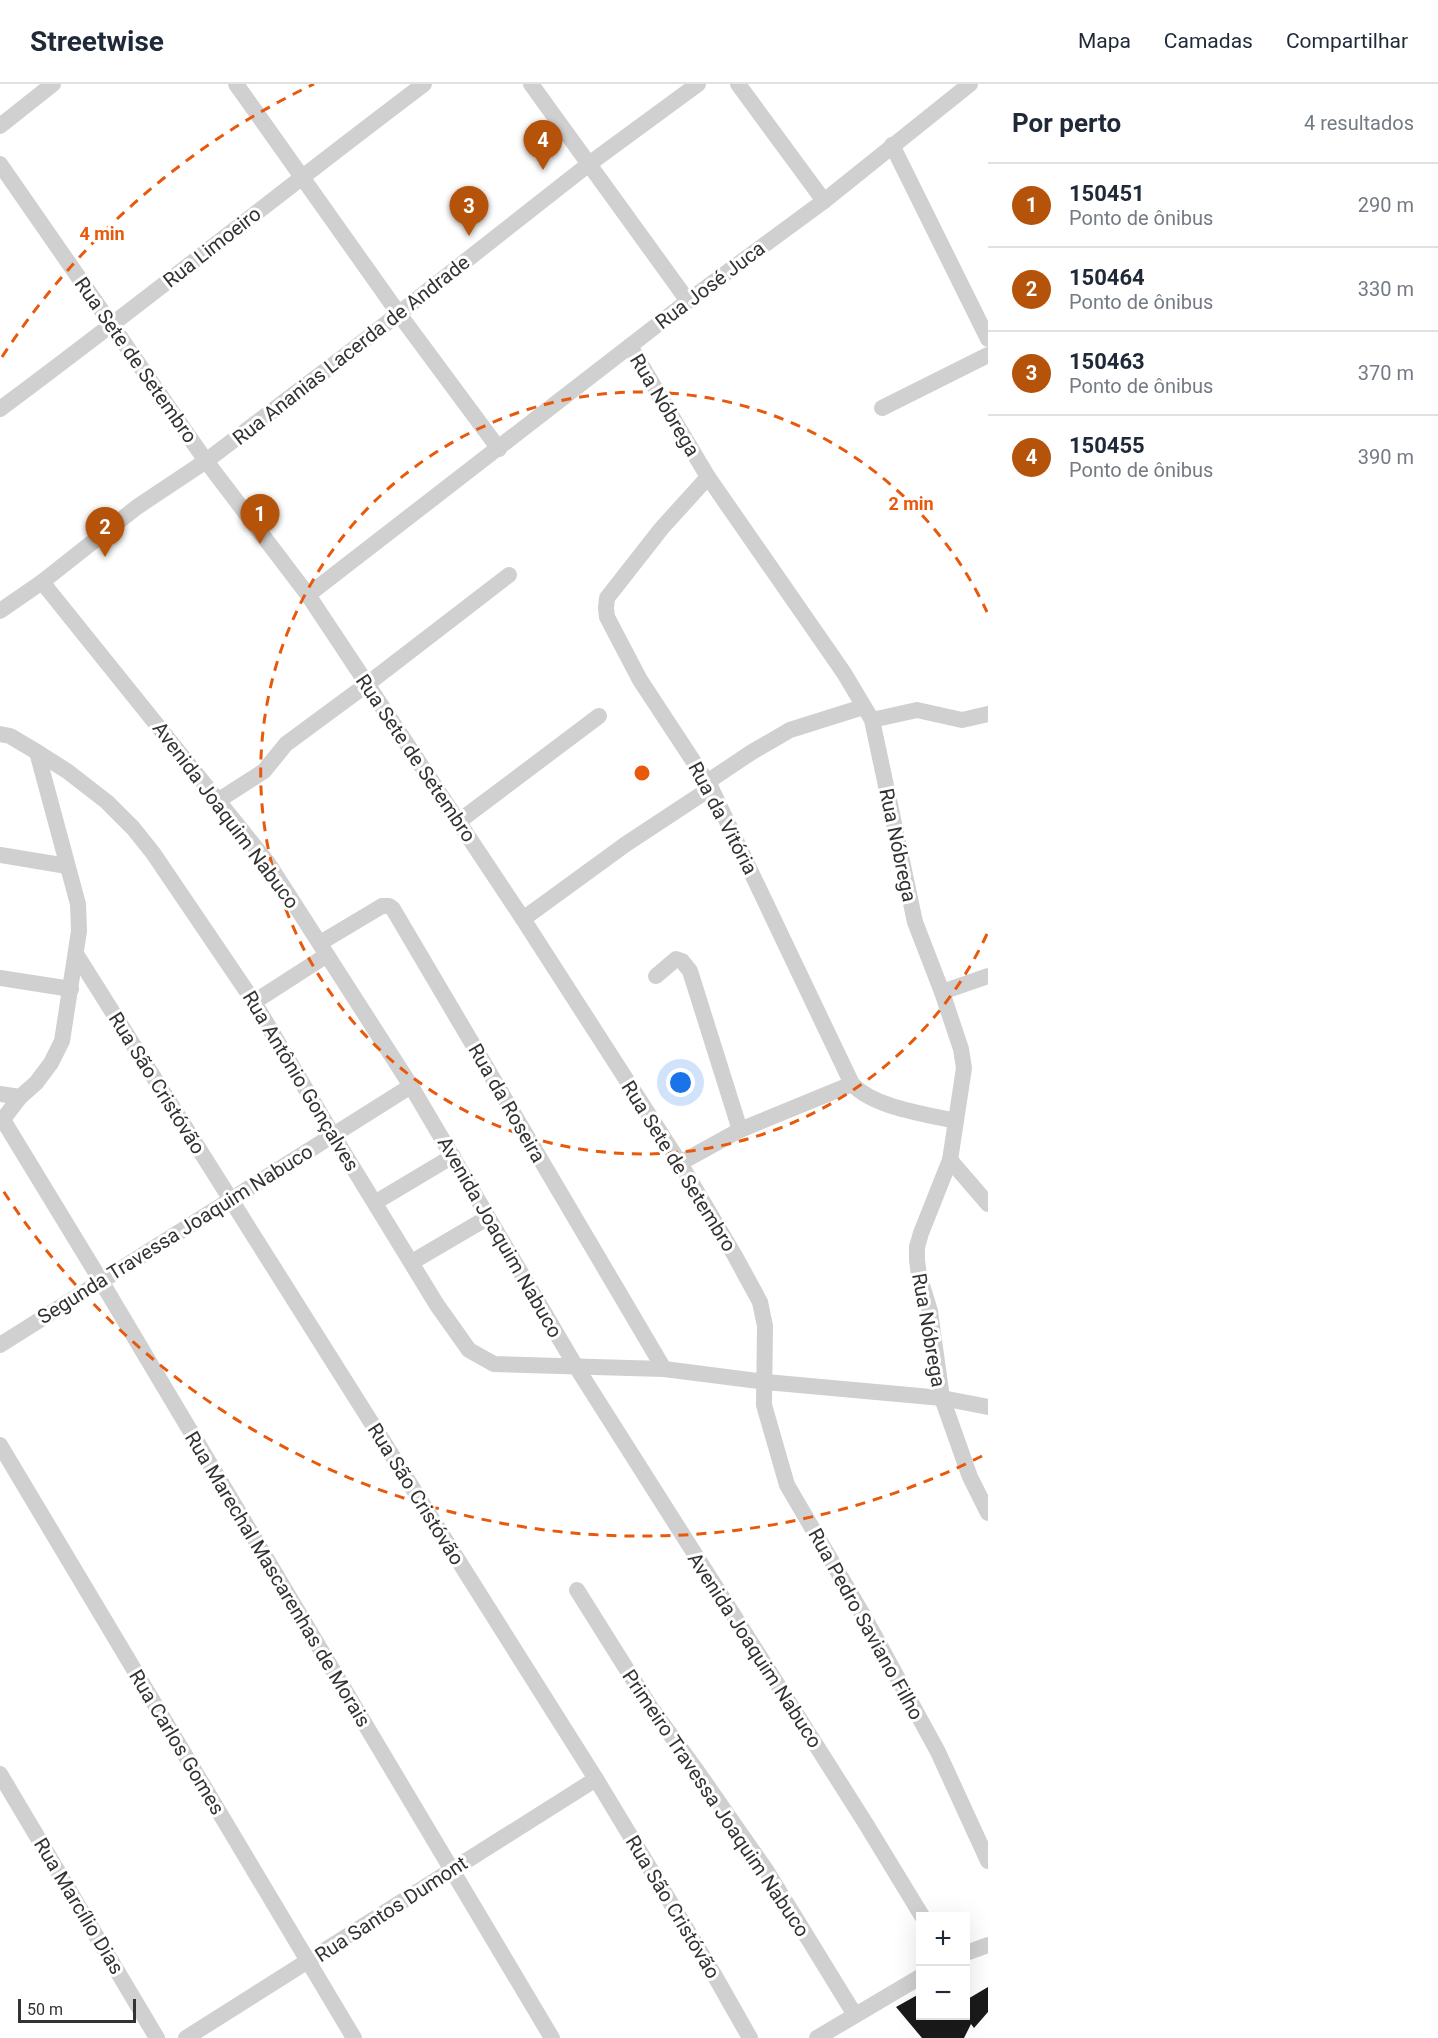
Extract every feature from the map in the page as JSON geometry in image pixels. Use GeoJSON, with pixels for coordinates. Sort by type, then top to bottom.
{"type":"FeatureCollection","features":[{"type":"Feature","properties":{"kind":"street"},"geometry":{"type":"LineString","coordinates":[[0,126],[52,84]]}},
{"type":"Feature","properties":{"kind":"street"},"geometry":{"type":"LineString","coordinates":[[236,84],[399,314],[499,449]]}},
{"type":"Feature","properties":{"kind":"street","name":"Rua Limoeiro"},"geometry":{"type":"LineString","coordinates":[[0,409],[112,326],[301,177],[424,84]]}},
{"type":"Feature","properties":{"kind":"street"},"geometry":{"type":"LineString","coordinates":[[531,84],[688,301]]}},
{"type":"Feature","properties":{"kind":"street","name":"Rua Ananias Lacerda de Andrade"},"geometry":{"type":"LineString","coordinates":[[0,611],[42,582],[137,507],[206,461],[589,165],[698,84]]}},
{"type":"Feature","properties":{"kind":"street"},"geometry":{"type":"LineString","coordinates":[[738,84],[824,201]]}},
{"type":"Feature","properties":{"kind":"street","name":"Rua José Juca"},"geometry":{"type":"LineString","coordinates":[[308,595],[688,301],[824,201],[970,84]]}},
{"type":"Feature","properties":{"kind":"street"},"geometry":{"type":"LineString","coordinates":[[892,145],[988,339]]}},
{"type":"Feature","properties":{"kind":"street","name":"Rua Sete de Setembro"},"geometry":{"type":"LineString","coordinates":[[0,164],[206,461],[308,595],[523,919],[680,1162],[760,1302],[765,1326],[766,1382]]}},
{"type":"Feature","properties":{"kind":"street","name":"Rua Nóbrega"},"geometry":{"type":"LineString","coordinates":[[630,346],[708,477],[844,673],[867,714],[915,922],[961,1048],[964,1068],[950,1160],[917,1247],[919,1275],[930,1311],[942,1398],[970,1478],[988,1514]]}},
{"type":"Feature","properties":{"kind":"street"},"geometry":{"type":"LineString","coordinates":[[882,408],[988,355]]}},
{"type":"Feature","properties":{"kind":"street","name":"Rua da Vitória"},"geometry":{"type":"LineString","coordinates":[[708,477],[634,562],[607,598],[606,608],[614,631],[640,680],[709,785],[852,1084]]}},
{"type":"Feature","properties":{"kind":"street"},"geometry":{"type":"LineString","coordinates":[[219,800],[264,771],[286,744],[509,575]]}},
{"type":"Feature","properties":{"kind":"street","name":"Avenida Joaquim Nabuco"},"geometry":{"type":"LineString","coordinates":[[42,582],[268,863],[411,1086],[574,1365],[860,1814],[919,1912]]}},
{"type":"Feature","properties":{"kind":"street"},"geometry":{"type":"LineString","coordinates":[[523,919],[752,752],[790,730],[867,714],[917,710],[962,720],[988,714]]}},
{"type":"Feature","properties":{"kind":"street"},"geometry":{"type":"LineString","coordinates":[[458,822],[599,716]]}},
{"type":"Feature","properties":{"kind":"street","name":"Rua Antônio Gonçalves"},"geometry":{"type":"LineString","coordinates":[[0,734],[10,736],[67,771],[107,802],[133,828],[153,853],[254,1002],[438,1305],[469,1350],[494,1364],[664,1369],[766,1382],[942,1398],[988,1407]]}},
{"type":"Feature","properties":{"kind":"street"},"geometry":{"type":"LineString","coordinates":[[2,1122],[20,1097],[36,1083],[51,1063],[62,1041],[79,931],[78,904],[37,752]]}},
{"type":"Feature","properties":{"kind":"street"},"geometry":{"type":"LineString","coordinates":[[0,855],[67,867]]}},
{"type":"Feature","properties":{"kind":"street","name":"Rua da Roseira"},"geometry":{"type":"LineString","coordinates":[[254,1002],[382,906],[389,906],[393,909],[664,1369]]}},
{"type":"Feature","properties":{"kind":"street","name":"Rua São Cristóvão"},"geometry":{"type":"LineString","coordinates":[[76,954],[596,1779],[750,2038]]}},
{"type":"Feature","properties":{"kind":"street"},"geometry":{"type":"LineString","coordinates":[[656,976],[676,959],[682,961],[690,971],[740,1130]]}},
{"type":"Feature","properties":{"kind":"street"},"geometry":{"type":"LineString","coordinates":[[942,993],[988,976]]}},
{"type":"Feature","properties":{"kind":"street"},"geometry":{"type":"LineString","coordinates":[[0,978],[71,989]]}},
{"type":"Feature","properties":{"kind":"street"},"geometry":{"type":"LineString","coordinates":[[680,1162],[740,1130],[852,1084],[858,1091],[870,1098],[956,1121]]}},
{"type":"Feature","properties":{"kind":"street","name":"Segunda Travessa Joaquim Nabuco"},"geometry":{"type":"LineString","coordinates":[[0,1345],[411,1086]]}},
{"type":"Feature","properties":{"kind":"street"},"geometry":{"type":"LineString","coordinates":[[0,1094],[20,1097]]}},
{"type":"Feature","properties":{"kind":"street","name":"Rua Marechal Mascarenhas de Morais"},"geometry":{"type":"LineString","coordinates":[[2,1122],[101,1281],[552,2038]]}},
{"type":"Feature","properties":{"kind":"street"},"geometry":{"type":"LineString","coordinates":[[376,1202],[453,1156]]}},
{"type":"Feature","properties":{"kind":"street"},"geometry":{"type":"LineString","coordinates":[[950,1160],[988,1204]]}},
{"type":"Feature","properties":{"kind":"street"},"geometry":{"type":"LineString","coordinates":[[412,1262],[487,1218]]}},
{"type":"Feature","properties":{"kind":"street","name":"Rua Pedro Saviano Filho"},"geometry":{"type":"LineString","coordinates":[[766,1382],[764,1405],[787,1485],[866,1620],[938,1752],[988,1861]]}},
{"type":"Feature","properties":{"kind":"street","name":"Rua Carlos Gomes"},"geometry":{"type":"LineString","coordinates":[[0,1445],[354,2038]]}},
{"type":"Feature","properties":{"kind":"street","name":"Primeiro Travessa Joaquim Nabuco"},"geometry":{"type":"LineString","coordinates":[[578,1590],[651,1708],[766,1869],[855,2016]]}},
{"type":"Feature","properties":{"kind":"street","name":"Rua Marcílio Dias"},"geometry":{"type":"LineString","coordinates":[[0,1774],[157,2038]]}},
{"type":"Feature","properties":{"kind":"street","name":"Rua Santos Dumont"},"geometry":{"type":"LineString","coordinates":[[186,2038],[596,1779]]}},
{"type":"Feature","properties":{"kind":"street"},"geometry":{"type":"LineString","coordinates":[[970,1952],[988,1945]]}},
{"type":"Feature","properties":{"kind":"street"},"geometry":{"type":"LineString","coordinates":[[827,2036],[855,2016],[916,1980]]}},
{"type":"Feature","properties":{"kind":"building"},"geometry":{"type":"Polygon","coordinates":[[[988,1987],[988,2012],[974,2028],[971,2024],[964,2038],[922,2038],[896,2007],[916,1996],[916,2020],[970,2020],[970,1998],[988,1987]]]}},
{"type":"Feature","properties":{"kind":"place","name":"150455"},"geometry":{"type":"Point","coordinates":[543,170]}},
{"type":"Feature","properties":{"kind":"place","name":"150463"},"geometry":{"type":"Point","coordinates":[469,236]}},
{"type":"Feature","properties":{"kind":"place","name":"150451"},"geometry":{"type":"Point","coordinates":[260,544]}},
{"type":"Feature","properties":{"kind":"place","name":"150464"},"geometry":{"type":"Point","coordinates":[105,557]}}]}
